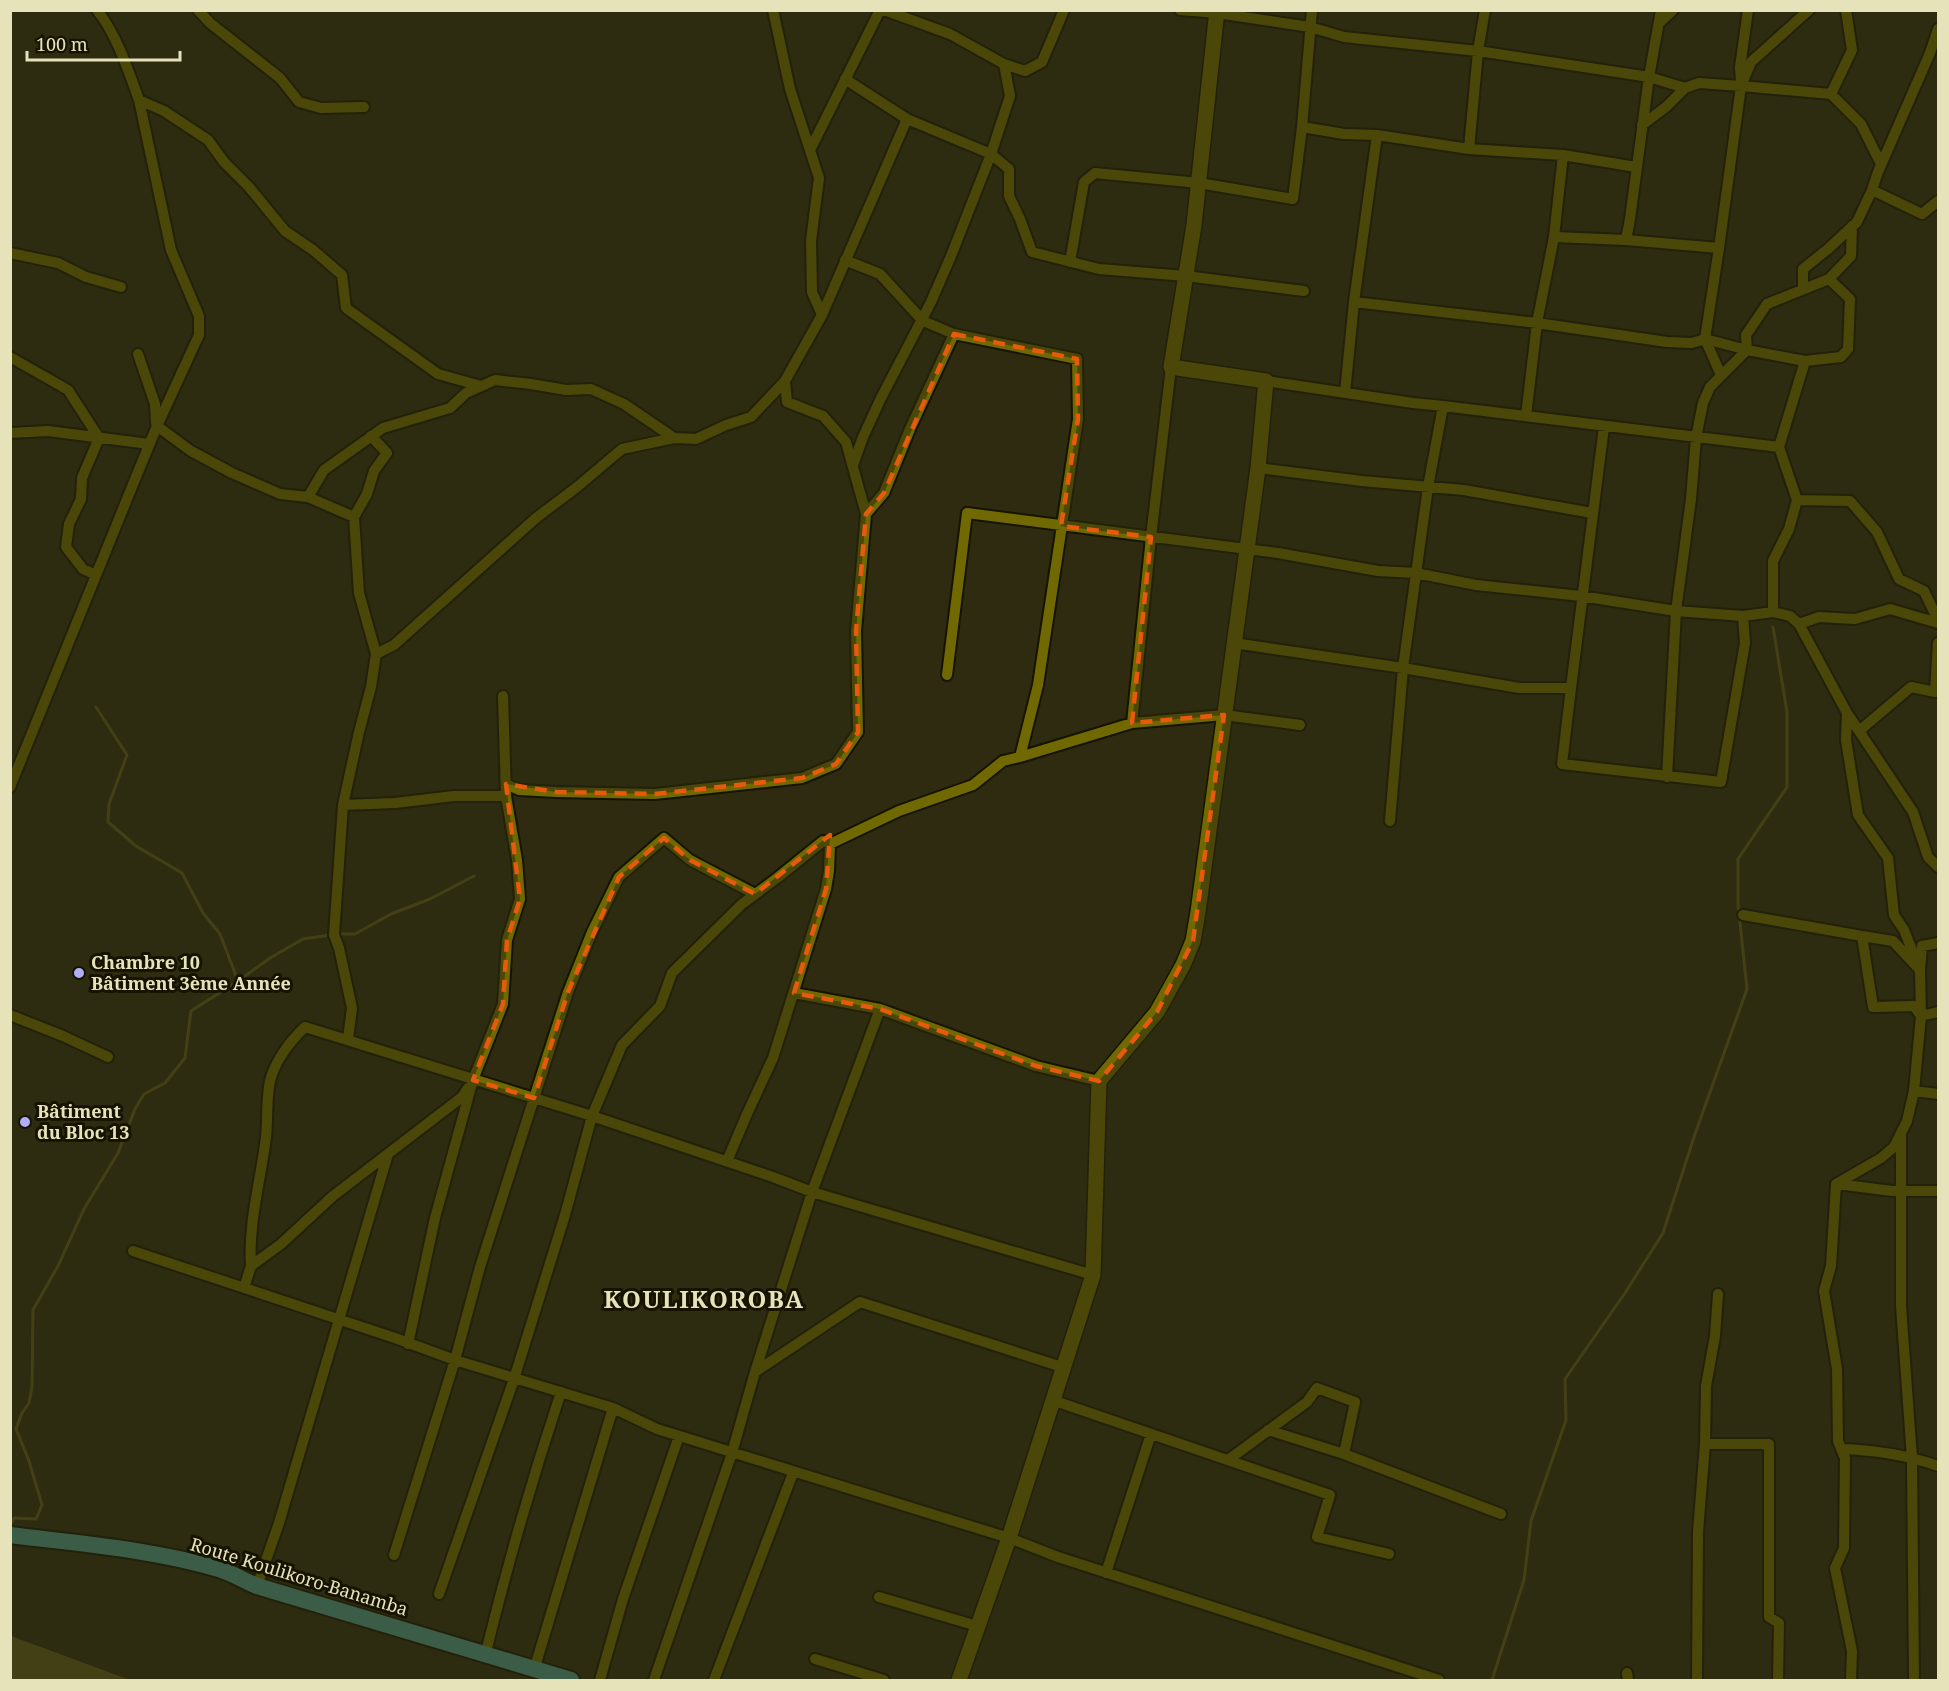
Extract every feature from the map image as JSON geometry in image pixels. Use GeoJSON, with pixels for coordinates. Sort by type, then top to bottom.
{"type":"FeatureCollection","features":[{"type":"Feature","properties":{"kind":"main road","name":"Route Koulikoro-Banamba"},"geometry":{"type":"LineString","coordinates":[[16,1535],[159,1554],[221,1570],[257,1586],[571,1680]]}},
{"type":"Feature","properties":{"kind":"street"},"geometry":{"type":"LineString","coordinates":[[10,788],[149,444],[200,335],[199,316],[171,250],[139,99],[120,51],[97,10]]}},
{"type":"Feature","properties":{"kind":"street"},"geometry":{"type":"LineString","coordinates":[[198,10],[210,23],[279,78],[298,102],[321,108],[364,107]]}},
{"type":"Feature","properties":{"kind":"street"},"geometry":{"type":"LineString","coordinates":[[773,10],[790,89],[819,178],[811,241],[812,292],[822,315]]}},
{"type":"Feature","properties":{"kind":"street"},"geometry":{"type":"LineString","coordinates":[[810,150],[882,10],[950,34],[1004,64],[1025,71],[1042,62],[1064,10]]}},
{"type":"Feature","properties":{"kind":"street"},"geometry":{"type":"LineString","coordinates":[[1180,10],[1217,12],[1310,27],[1344,37],[1478,51],[1649,77],[1685,88]]}},
{"type":"Feature","properties":{"kind":"street"},"geometry":{"type":"LineString","coordinates":[[1070,262],[1084,182],[1095,173],[1199,183],[1293,199],[1312,10]]}},
{"type":"Feature","properties":{"kind":"street"},"geometry":{"type":"LineString","coordinates":[[1469,149],[1478,51],[1485,10]]}},
{"type":"Feature","properties":{"kind":"street"},"geometry":{"type":"LineString","coordinates":[[1626,240],[1660,16],[1673,10]]}},
{"type":"Feature","properties":{"kind":"street"},"geometry":{"type":"LineString","coordinates":[[1721,375],[1705,339],[1741,86],[1740,67],[1748,10]]}},
{"type":"Feature","properties":{"kind":"street"},"geometry":{"type":"LineString","coordinates":[[1741,86],[1751,62],[1809,10]]}},
{"type":"Feature","properties":{"kind":"street"},"geometry":{"type":"LineString","coordinates":[[1831,94],[1852,50],[1846,10]]}},
{"type":"Feature","properties":{"kind":"street"},"geometry":{"type":"LineString","coordinates":[[1132,723],[1171,368],[1199,183],[1217,12]]}},
{"type":"Feature","properties":{"kind":"street"},"geometry":{"type":"LineString","coordinates":[[1803,289],[1803,269],[1857,222],[1930,53],[1938,28]]}},
{"type":"Feature","properties":{"kind":"street"},"geometry":{"type":"LineString","coordinates":[[853,465],[881,398],[923,321],[991,153],[1010,96],[1004,64]]}},
{"type":"Feature","properties":{"kind":"street"},"geometry":{"type":"LineString","coordinates":[[845,79],[907,119],[991,153],[1009,169],[1009,196],[1032,252],[1099,269],[1186,276],[1304,291]]}},
{"type":"Feature","properties":{"kind":"street"},"geometry":{"type":"LineString","coordinates":[[1642,125],[1666,107],[1685,88],[1699,83],[1831,94],[1861,124],[1881,164]]}},
{"type":"Feature","properties":{"kind":"street"},"geometry":{"type":"LineString","coordinates":[[139,99],[164,111],[208,140],[224,162],[285,231],[342,275],[346,308],[438,374],[481,386]]}},
{"type":"Feature","properties":{"kind":"street"},"geometry":{"type":"LineString","coordinates":[[376,654],[394,645],[536,518],[622,449],[674,438],[696,439],[726,425],[751,417],[784,381],[822,315],[907,119]]}},
{"type":"Feature","properties":{"kind":"street"},"geometry":{"type":"LineString","coordinates":[[1302,127],[1344,134],[1377,135],[1469,149],[1563,154],[1636,167]]}},
{"type":"Feature","properties":{"kind":"street"},"geometry":{"type":"LineString","coordinates":[[1345,393],[1354,302],[1377,135]]}},
{"type":"Feature","properties":{"kind":"street"},"geometry":{"type":"LineString","coordinates":[[1526,416],[1537,322],[1554,237],[1563,154]]}},
{"type":"Feature","properties":{"kind":"street"},"geometry":{"type":"LineString","coordinates":[[1872,190],[1922,214],[1938,201]]}},
{"type":"Feature","properties":{"kind":"street"},"geometry":{"type":"LineString","coordinates":[[1667,777],[1676,611],[1696,438],[1703,403],[1710,387],[1747,350],[1746,335],[1767,304],[1829,279],[1851,256],[1852,226]]}},
{"type":"Feature","properties":{"kind":"street"},"geometry":{"type":"LineString","coordinates":[[1554,237],[1719,248]]}},
{"type":"Feature","properties":{"kind":"street"},"geometry":{"type":"LineString","coordinates":[[10,253],[58,263],[86,277],[121,287]]}},
{"type":"Feature","properties":{"kind":"street"},"geometry":{"type":"LineString","coordinates":[[846,260],[880,274],[923,321],[954,334],[1077,359],[1078,419],[1038,685],[1020,757]]}},
{"type":"Feature","properties":{"kind":"street"},"geometry":{"type":"LineString","coordinates":[[1354,302],[1537,322],[1667,342],[1692,343],[1705,339],[1804,361],[1841,357],[1848,349],[1850,298],[1829,279]]}},
{"type":"Feature","properties":{"kind":"street"},"geometry":{"type":"LineString","coordinates":[[866,514],[884,493],[910,429],[954,334]]}},
{"type":"Feature","properties":{"kind":"street"},"geometry":{"type":"LineString","coordinates":[[138,354],[156,404],[157,426]]}},
{"type":"Feature","properties":{"kind":"street"},"geometry":{"type":"LineString","coordinates":[[10,357],[68,390],[99,438]]}},
{"type":"Feature","properties":{"kind":"street"},"geometry":{"type":"LineString","coordinates":[[1773,612],[1773,561],[1789,529],[1797,500],[1779,447],[1804,361]]}},
{"type":"Feature","properties":{"kind":"street"},"geometry":{"type":"LineString","coordinates":[[1171,368],[1413,403],[1779,447]]}},
{"type":"Feature","properties":{"kind":"street"},"geometry":{"type":"LineString","coordinates":[[308,497],[324,470],[383,428],[450,408],[466,393],[495,380],[566,390],[591,390],[624,404],[674,438]]}},
{"type":"Feature","properties":{"kind":"street"},"geometry":{"type":"LineString","coordinates":[[343,805],[395,803],[506,790],[655,794],[802,778],[836,764],[858,732],[856,631],[866,514],[846,442],[823,416],[787,402],[784,381]]}},
{"type":"Feature","properties":{"kind":"street"},"geometry":{"type":"LineString","coordinates":[[959,1680],[1009,1538],[1093,1275],[1099,1081],[1157,1012],[1183,965],[1193,941],[1258,468],[1266,381]]}},
{"type":"Feature","properties":{"kind":"street"},"geometry":{"type":"LineString","coordinates":[[1390,821],[1403,668],[1428,487],[1443,405]]}},
{"type":"Feature","properties":{"kind":"street"},"geometry":{"type":"LineString","coordinates":[[157,426],[191,451],[232,473],[280,494],[308,497],[354,517]]}},
{"type":"Feature","properties":{"kind":"street"},"geometry":{"type":"LineString","coordinates":[[1604,427],[1581,596],[1562,764],[1721,782],[1745,643],[1743,616]]}},
{"type":"Feature","properties":{"kind":"street"},"geometry":{"type":"LineString","coordinates":[[10,434],[48,431],[149,444]]}},
{"type":"Feature","properties":{"kind":"street"},"geometry":{"type":"LineString","coordinates":[[348,1040],[352,1008],[334,934],[343,805],[371,687],[376,654],[359,593],[354,517],[367,494],[374,471],[387,453],[371,436]]}},
{"type":"Feature","properties":{"kind":"street"},"geometry":{"type":"LineString","coordinates":[[96,575],[83,569],[66,547],[69,524],[81,499],[82,478],[99,438]]}},
{"type":"Feature","properties":{"kind":"street"},"geometry":{"type":"LineString","coordinates":[[1258,468],[1362,481],[1464,490],[1592,513]]}},
{"type":"Feature","properties":{"kind":"street"},"geometry":{"type":"LineString","coordinates":[[1797,500],[1850,501],[1877,532],[1899,579],[1924,591],[1938,622]]}},
{"type":"Feature","properties":{"kind":"street"},"geometry":{"type":"LineString","coordinates":[[947,675],[967,513],[1278,553],[1378,571],[1416,573],[1476,585],[1581,596],[1676,611],[1743,616],[1773,612],[1790,616],[1799,624],[1847,713],[1913,812],[1928,857],[1938,867]]}},
{"type":"Feature","properties":{"kind":"street"},"geometry":{"type":"LineString","coordinates":[[1799,624],[1819,617],[1855,620],[1890,609],[1938,622]]}},
{"type":"Feature","properties":{"kind":"street"},"geometry":{"type":"LineString","coordinates":[[1234,643],[1519,688],[1571,688]]}},
{"type":"Feature","properties":{"kind":"street"},"geometry":{"type":"LineString","coordinates":[[1859,731],[1911,687],[1937,694],[1938,643]]}},
{"type":"Feature","properties":{"kind":"street"},"geometry":{"type":"LineString","coordinates":[[408,1344],[435,1218],[473,1080],[503,1004],[507,940],[520,899],[517,860],[506,790],[503,696]]}},
{"type":"Feature","properties":{"kind":"street"},"geometry":{"type":"LineString","coordinates":[[1847,713],[1846,740],[1858,815],[1888,858],[1894,915],[1904,930],[1920,970]]}},
{"type":"Feature","properties":{"kind":"street"},"geometry":{"type":"LineString","coordinates":[[439,1594],[514,1379],[566,1215],[592,1116],[622,1045],[660,1006],[672,973],[742,904],[823,841],[830,844],[899,811],[973,785],[1003,760],[1020,757],[1132,723],[1224,715],[1300,725]]}},
{"type":"Feature","properties":{"kind":"street"},"geometry":{"type":"LineString","coordinates":[[394,1555],[455,1360],[480,1267],[568,992],[592,932],[619,876],[664,838],[690,860],[755,894]]}},
{"type":"Feature","properties":{"kind":"street"},"geometry":{"type":"LineString","coordinates":[[727,1161],[773,1058],[826,889],[830,844]]}},
{"type":"Feature","properties":{"kind":"street"},"geometry":{"type":"LineString","coordinates":[[1743,915],[1893,940],[1920,970]]}},
{"type":"Feature","properties":{"kind":"street"},"geometry":{"type":"LineString","coordinates":[[1862,936],[1873,1007],[1914,1006],[1921,1016]]}},
{"type":"Feature","properties":{"kind":"street"},"geometry":{"type":"LineString","coordinates":[[1836,1184],[1881,1158],[1894,1147],[1907,1121],[1914,1091],[1921,1016],[1922,946],[1938,943]]}},
{"type":"Feature","properties":{"kind":"street"},"geometry":{"type":"LineString","coordinates":[[794,993],[880,1009],[1036,1066],[1099,1081]]}},
{"type":"Feature","properties":{"kind":"street"},"geometry":{"type":"LineString","coordinates":[[654,1680],[732,1453],[812,1192],[880,1009]]}},
{"type":"Feature","properties":{"kind":"street"},"geometry":{"type":"LineString","coordinates":[[1921,1016],[1938,1012]]}},
{"type":"Feature","properties":{"kind":"street"},"geometry":{"type":"LineString","coordinates":[[10,1016],[63,1036],[108,1057]]}},
{"type":"Feature","properties":{"kind":"street"},"geometry":{"type":"LineString","coordinates":[[244,1288],[251,1266],[253,1228],[266,1136],[270,1081],[291,1039],[304,1027],[592,1116],[812,1192],[1093,1275]]}},
{"type":"Feature","properties":{"kind":"street"},"geometry":{"type":"LineString","coordinates":[[251,1266],[281,1244],[333,1196],[462,1098],[473,1080]]}},
{"type":"Feature","properties":{"kind":"street"},"geometry":{"type":"LineString","coordinates":[[1914,1091],[1938,1094]]}},
{"type":"Feature","properties":{"kind":"street"},"geometry":{"type":"LineString","coordinates":[[1901,1132],[1901,1305],[1912,1458],[1914,1680]]}},
{"type":"Feature","properties":{"kind":"street"},"geometry":{"type":"LineString","coordinates":[[257,1586],[279,1523],[388,1154]]}},
{"type":"Feature","properties":{"kind":"street"},"geometry":{"type":"LineString","coordinates":[[1836,1184],[1901,1191],[1938,1191]]}},
{"type":"Feature","properties":{"kind":"street"},"geometry":{"type":"LineString","coordinates":[[1836,1184],[1831,1266],[1824,1291],[1837,1369],[1838,1441],[1845,1458],[1844,1548],[1835,1568],[1852,1651],[1851,1680]]}},
{"type":"Feature","properties":{"kind":"street"},"geometry":{"type":"LineString","coordinates":[[134,1251],[455,1360],[613,1408],[657,1429],[793,1473],[1009,1538],[1106,1573],[1439,1680]]}},
{"type":"Feature","properties":{"kind":"street"},"geometry":{"type":"LineString","coordinates":[[1697,1680],[1698,1533],[1705,1444],[1706,1386],[1715,1336],[1718,1294]]}},
{"type":"Feature","properties":{"kind":"street"},"geometry":{"type":"LineString","coordinates":[[755,1372],[860,1302],[1062,1367]]}},
{"type":"Feature","properties":{"kind":"street"},"geometry":{"type":"LineString","coordinates":[[1228,1460],[1307,1402],[1317,1388],[1355,1402],[1344,1455]]}},
{"type":"Feature","properties":{"kind":"street"},"geometry":{"type":"LineString","coordinates":[[485,1656],[533,1476],[561,1392]]}},
{"type":"Feature","properties":{"kind":"street"},"geometry":{"type":"LineString","coordinates":[[1052,1400],[1330,1495],[1317,1537],[1389,1554]]}},
{"type":"Feature","properties":{"kind":"street"},"geometry":{"type":"LineString","coordinates":[[534,1670],[613,1408]]}},
{"type":"Feature","properties":{"kind":"street"},"geometry":{"type":"LineString","coordinates":[[1268,1430],[1344,1455],[1501,1514]]}},
{"type":"Feature","properties":{"kind":"street"},"geometry":{"type":"LineString","coordinates":[[1106,1573],[1151,1434]]}},
{"type":"Feature","properties":{"kind":"street"},"geometry":{"type":"LineString","coordinates":[[600,1680],[623,1599],[679,1436]]}},
{"type":"Feature","properties":{"kind":"street"},"geometry":{"type":"LineString","coordinates":[[1705,1444],[1769,1444],[1769,1617],[1779,1623],[1778,1680]]}},
{"type":"Feature","properties":{"kind":"street"},"geometry":{"type":"LineString","coordinates":[[1841,1449],[1873,1450],[1938,1466]]}},
{"type":"Feature","properties":{"kind":"street"},"geometry":{"type":"LineString","coordinates":[[714,1680],[793,1473]]}},
{"type":"Feature","properties":{"kind":"street"},"geometry":{"type":"LineString","coordinates":[[879,1597],[977,1626]]}},
{"type":"Feature","properties":{"kind":"street"},"geometry":{"type":"LineString","coordinates":[[815,1659],[884,1680]]}},
{"type":"Feature","properties":{"kind":"highlighted area"},"geometry":{"type":"Polygon","coordinates":[[[954,334],[1077,359],[1078,419],[1061,526],[1151,537],[1132,723],[1224,715],[1193,941],[1157,1012],[1099,1081],[1036,1066],[880,1009],[794,993],[826,889],[830,835],[755,894],[690,860],[664,838],[619,877],[568,992],[534,1098],[473,1080],[503,1004],[507,940],[520,899],[506,784],[556,792],[655,794],[802,778],[836,764],[858,732],[856,631],[866,514],[884,493],[954,334]]]}},
{"type":"Feature","properties":{"kind":"shaded area"},"geometry":{"type":"Polygon","coordinates":[[[11,1636],[130,1680],[11,1680],[11,1636]]]}},
{"type":"Feature","properties":{"kind":"waterway"},"geometry":{"type":"LineString","coordinates":[[1492,1680],[1524,1580],[1531,1521],[1566,1420],[1565,1379],[1625,1293],[1663,1233],[1695,1134],[1747,989],[1738,904],[1738,859],[1787,787],[1787,712],[1773,627]]}},
{"type":"Feature","properties":{"kind":"waterway"},"geometry":{"type":"LineString","coordinates":[[10,1525],[14,1518],[36,1519],[42,1505],[29,1461],[16,1429],[29,1403],[32,1387],[33,1310],[58,1266],[84,1209],[118,1153],[135,1109],[144,1094],[165,1083],[185,1058],[191,1011],[238,981],[220,934],[203,913],[182,873],[136,846],[108,822],[109,804],[127,755],[96,707]]}},
{"type":"Feature","properties":{"kind":"waterway"},"geometry":{"type":"LineString","coordinates":[[337,934],[355,934],[391,914],[430,899],[474,876]]}},
{"type":"Feature","properties":{"kind":"waterway"},"geometry":{"type":"LineString","coordinates":[[238,981],[270,958],[303,939],[330,935]]}},
{"type":"Feature","properties":{"kind":"place","name":"Chambre 10 Bâtiment 3ème Année"},"geometry":{"type":"Point","coordinates":[79,973]}},
{"type":"Feature","properties":{"kind":"place","name":"Bâtiment du Bloc 13"},"geometry":{"type":"Point","coordinates":[25,1122]}},
{"type":"Feature","properties":{"kind":"district","name":"KOULIKOROBA"},"geometry":{"type":"Point","coordinates":[704,1300]}}]}
